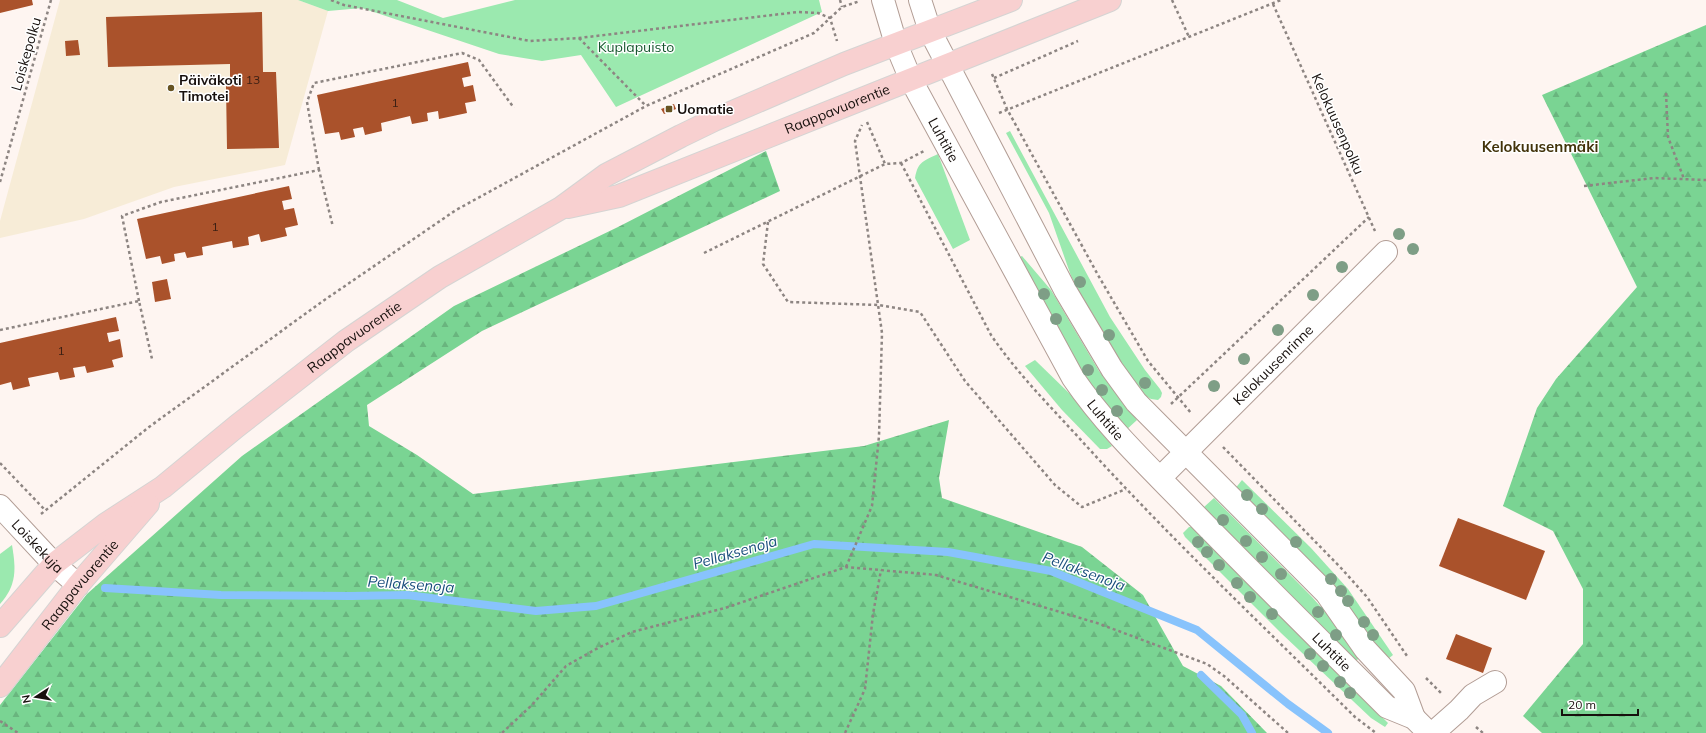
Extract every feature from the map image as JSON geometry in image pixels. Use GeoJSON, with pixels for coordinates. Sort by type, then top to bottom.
{"type":"FeatureCollection","features":[{"type":"Feature","properties":{"kind":"main road","name":"Raappavuorentie"},"geometry":{"type":"LineString","coordinates":[[0,626],[54,564],[106,524],[163,487],[236,426],[346,341],[440,277],[561,208],[606,175],[681,136],[714,120],[844,64],[1011,0]]}},
{"type":"Feature","properties":{"kind":"main road","name":"Raappavuorentie"},"geometry":{"type":"LineString","coordinates":[[561,208],[619,196],[1110,0]]}},
{"type":"Feature","properties":{"kind":"main road","name":"Raappavuorentie"},"geometry":{"type":"LineString","coordinates":[[0,686],[78,585],[163,487]]}},
{"type":"Feature","properties":{"kind":"street"},"geometry":{"type":"LineString","coordinates":[[883,0],[896,44]]}},
{"type":"Feature","properties":{"kind":"street"},"geometry":{"type":"LineString","coordinates":[[920,0],[930,31],[947,66]]}},
{"type":"Feature","properties":{"kind":"street","name":"Luhtitie"},"geometry":{"type":"LineString","coordinates":[[896,44],[911,80],[944,141],[1073,378],[1091,404],[1109,426],[1229,549],[1387,707],[1421,726]]}},
{"type":"Feature","properties":{"kind":"street","name":"Luhtitie"},"geometry":{"type":"LineString","coordinates":[[947,66],[1065,290],[1112,369],[1136,402],[1326,593],[1365,649],[1404,691],[1421,726]]}},
{"type":"Feature","properties":{"kind":"street","name":"Kelokuusenrinne"},"geometry":{"type":"LineString","coordinates":[[1160,478],[1386,252]]}},
{"type":"Feature","properties":{"kind":"street","name":"Loiskekuja"},"geometry":{"type":"LineString","coordinates":[[0,506],[54,564],[78,585]]}},
{"type":"Feature","properties":{"kind":"street"},"geometry":{"type":"LineString","coordinates":[[1433,733],[1473,696],[1495,682]]}},
{"type":"Feature","properties":{"kind":"path","name":"Loiskepolku"},"geometry":{"type":"LineString","coordinates":[[0,182],[51,0]]}},
{"type":"Feature","properties":{"kind":"path"},"geometry":{"type":"LineString","coordinates":[[331,0],[344,5],[530,41],[579,38],[798,12],[818,13],[830,18]]}},
{"type":"Feature","properties":{"kind":"path"},"geometry":{"type":"LineString","coordinates":[[840,0],[842,7]]}},
{"type":"Feature","properties":{"kind":"path"},"geometry":{"type":"LineString","coordinates":[[22,529],[149,427],[322,301],[450,214],[646,106],[814,33],[842,7],[864,0]]}},
{"type":"Feature","properties":{"kind":"path"},"geometry":{"type":"LineString","coordinates":[[1172,0],[1189,37]]}},
{"type":"Feature","properties":{"kind":"path"},"geometry":{"type":"LineString","coordinates":[[977,124],[1007,109],[1281,0]]}},
{"type":"Feature","properties":{"kind":"path","name":"Kelokuusenpolku"},"geometry":{"type":"LineString","coordinates":[[1273,4],[1377,236],[1386,252]]}},
{"type":"Feature","properties":{"kind":"path"},"geometry":{"type":"LineString","coordinates":[[830,18],[844,64]]}},
{"type":"Feature","properties":{"kind":"path"},"geometry":{"type":"LineString","coordinates":[[579,38],[646,106]]}},
{"type":"Feature","properties":{"kind":"path"},"geometry":{"type":"LineString","coordinates":[[994,78],[1085,38]]}},
{"type":"Feature","properties":{"kind":"path"},"geometry":{"type":"LineString","coordinates":[[333,227],[319,170],[307,102],[314,83],[462,53],[479,60],[514,108]]}},
{"type":"Feature","properties":{"kind":"path"},"geometry":{"type":"LineString","coordinates":[[1666,93],[1668,138],[1684,179]]}},
{"type":"Feature","properties":{"kind":"path"},"geometry":{"type":"LineString","coordinates":[[846,567],[872,506],[879,436],[882,333],[855,141],[865,118],[885,164]]}},
{"type":"Feature","properties":{"kind":"path"},"geometry":{"type":"LineString","coordinates":[[704,253],[885,164],[901,163],[944,141]]}},
{"type":"Feature","properties":{"kind":"path"},"geometry":{"type":"LineString","coordinates":[[152,359],[122,216],[161,202],[319,170]]}},
{"type":"Feature","properties":{"kind":"path"},"geometry":{"type":"LineString","coordinates":[[1584,186],[1654,178],[1706,180]]}},
{"type":"Feature","properties":{"kind":"path"},"geometry":{"type":"LineString","coordinates":[[1178,398],[1369,217]]}},
{"type":"Feature","properties":{"kind":"path"},"geometry":{"type":"LineString","coordinates":[[768,222],[763,264],[788,302],[878,305],[920,312],[965,381],[1055,485],[1082,507],[1126,489]]}},
{"type":"Feature","properties":{"kind":"path"},"geometry":{"type":"LineString","coordinates":[[0,330],[139,301]]}},
{"type":"Feature","properties":{"kind":"path"},"geometry":{"type":"LineString","coordinates":[[0,463],[45,510]]}},
{"type":"Feature","properties":{"kind":"path"},"geometry":{"type":"LineString","coordinates":[[502,733],[532,705],[566,666],[596,649],[632,632],[726,608],[846,567],[936,576],[1097,623],[1207,664],[1224,676],[1288,733]]}},
{"type":"Feature","properties":{"kind":"path"},"geometry":{"type":"LineString","coordinates":[[845,733],[865,689],[881,570]]}},
{"type":"Feature","properties":{"kind":"path"},"geometry":{"type":"LineString","coordinates":[[0,720],[18,733]]}},
{"type":"Feature","properties":{"kind":"shaded area","name":"Päiväkoti Timotei"},"geometry":{"type":"Polygon","coordinates":[[[60,0],[298,0],[328,11],[285,165],[174,187],[84,219],[0,238],[0,221],[60,0]]]}},
{"type":"Feature","properties":{"kind":"green space","name":"Kuplapuisto"},"geometry":{"type":"Polygon","coordinates":[[[298,0],[397,0],[443,18],[515,0],[819,0],[822,12],[616,107],[581,55],[542,61],[499,54],[362,8],[328,11],[298,0]]]}},
{"type":"Feature","properties":{"kind":"green space"},"geometry":{"type":"Polygon","coordinates":[[[1706,25],[1706,733],[1542,733],[1523,716],[1583,644],[1583,589],[1553,531],[1503,506],[1537,408],[1556,379],[1637,287],[1542,95],[1706,25]]]}},
{"type":"Feature","properties":{"kind":"green space"},"geometry":{"type":"Polygon","coordinates":[[[1010,131],[1110,317],[1145,370],[1160,389],[1162,393],[1158,400],[1151,399],[1144,395],[1099,332],[1071,276],[1049,213],[1006,133],[1010,131]]]}},
{"type":"Feature","properties":{"kind":"green space"},"geometry":{"type":"Polygon","coordinates":[[[766,151],[780,191],[482,331],[367,405],[369,426],[417,455],[473,494],[864,446],[949,420],[939,478],[942,498],[1082,547],[1143,595],[1183,666],[1221,686],[1267,733],[0,733],[0,705],[87,594],[242,456],[454,306],[618,227],[766,151]]]}},
{"type":"Feature","properties":{"kind":"green space"},"geometry":{"type":"Polygon","coordinates":[[[938,154],[970,240],[953,249],[915,178],[916,172],[922,162],[938,154]]]}},
{"type":"Feature","properties":{"kind":"green space"},"geometry":{"type":"Polygon","coordinates":[[[1022,256],[1051,290],[1099,371],[1137,420],[1125,431],[1086,381],[1016,259],[1022,256]]]}},
{"type":"Feature","properties":{"kind":"green space"},"geometry":{"type":"Polygon","coordinates":[[[1035,360],[1070,394],[1112,446],[1107,449],[1100,449],[1062,410],[1025,366],[1035,360]]]}},
{"type":"Feature","properties":{"kind":"green space"},"geometry":{"type":"Polygon","coordinates":[[[1242,480],[1311,548],[1348,589],[1393,655],[1388,659],[1234,490],[1242,480]]]}},
{"type":"Feature","properties":{"kind":"green space"},"geometry":{"type":"Polygon","coordinates":[[[1214,498],[1327,614],[1359,658],[1356,661],[1234,540],[1204,507],[1214,498]]]}},
{"type":"Feature","properties":{"kind":"green space"},"geometry":{"type":"Polygon","coordinates":[[[1189,527],[1192,527],[1388,723],[1385,727],[1371,718],[1281,633],[1185,537],[1183,533],[1189,527]]]}},
{"type":"Feature","properties":{"kind":"green space"},"geometry":{"type":"Polygon","coordinates":[[[12,545],[14,576],[10,590],[0,604],[0,554],[12,545]]]}},
{"type":"Feature","properties":{"kind":"building"},"geometry":{"type":"Polygon","coordinates":[[[0,0],[32,0],[33,5],[0,13],[0,0]]]}},
{"type":"Feature","properties":{"kind":"building"},"geometry":{"type":"Polygon","coordinates":[[[262,12],[263,72],[276,72],[279,148],[227,149],[226,86],[230,86],[230,64],[108,67],[106,17],[262,12]]]}},
{"type":"Feature","properties":{"kind":"building"},"geometry":{"type":"Polygon","coordinates":[[[78,40],[80,55],[66,56],[65,41],[78,40]]]}},
{"type":"Feature","properties":{"kind":"building"},"geometry":{"type":"Polygon","coordinates":[[[468,62],[471,76],[462,78],[464,87],[473,85],[476,101],[465,103],[467,113],[439,119],[438,111],[427,113],[428,121],[412,124],[410,116],[381,123],[382,131],[365,135],[363,127],[353,129],[355,137],[341,140],[339,132],[325,134],[317,95],[468,62]]]}},
{"type":"Feature","properties":{"kind":"building"},"geometry":{"type":"Polygon","coordinates":[[[674,104],[676,109],[664,114],[661,109],[674,104]]]}},
{"type":"Feature","properties":{"kind":"building"},"geometry":{"type":"Polygon","coordinates":[[[289,186],[292,199],[282,201],[284,210],[294,208],[298,225],[285,228],[287,236],[261,242],[259,234],[248,237],[249,245],[233,248],[232,241],[202,247],[203,255],[187,258],[185,252],[174,254],[175,261],[162,264],[160,256],[146,259],[137,219],[289,186]]]}},
{"type":"Feature","properties":{"kind":"building"},"geometry":{"type":"Polygon","coordinates":[[[167,279],[171,299],[155,302],[152,282],[167,279]]]}},
{"type":"Feature","properties":{"kind":"building"},"geometry":{"type":"Polygon","coordinates":[[[116,317],[119,331],[107,333],[109,342],[120,339],[123,357],[112,360],[114,367],[87,373],[85,366],[73,368],[75,377],[60,380],[58,372],[28,378],[30,386],[13,390],[11,382],[0,385],[0,343],[116,317]]]}},
{"type":"Feature","properties":{"kind":"building"},"geometry":{"type":"Polygon","coordinates":[[[1458,518],[1545,551],[1526,600],[1439,566],[1458,518]]]}},
{"type":"Feature","properties":{"kind":"building"},"geometry":{"type":"Polygon","coordinates":[[[1456,634],[1492,648],[1483,673],[1446,659],[1456,634]]]}},
{"type":"Feature","properties":{"kind":"waterway","name":"Pellaksenoja"},"geometry":{"type":"LineString","coordinates":[[105,588],[221,595],[407,595],[536,611],[596,606],[814,544],[948,552],[1051,571],[1197,630],[1288,704],[1328,733]]}},
{"type":"Feature","properties":{"kind":"waterway","name":"Pellaksenoja"},"geometry":{"type":"LineString","coordinates":[[1201,675],[1242,715],[1252,733]]}},
{"type":"Feature","properties":{"kind":"place","name":"Päiväkoti Timotei"},"geometry":{"type":"Point","coordinates":[171,88]}},
{"type":"Feature","properties":{"kind":"place","name":"Uomatie"},"geometry":{"type":"Point","coordinates":[669,109]}},
{"type":"Feature","properties":{"kind":"district","name":"Kelokuusenmäki"},"geometry":{"type":"Point","coordinates":[1540,146]}}]}
